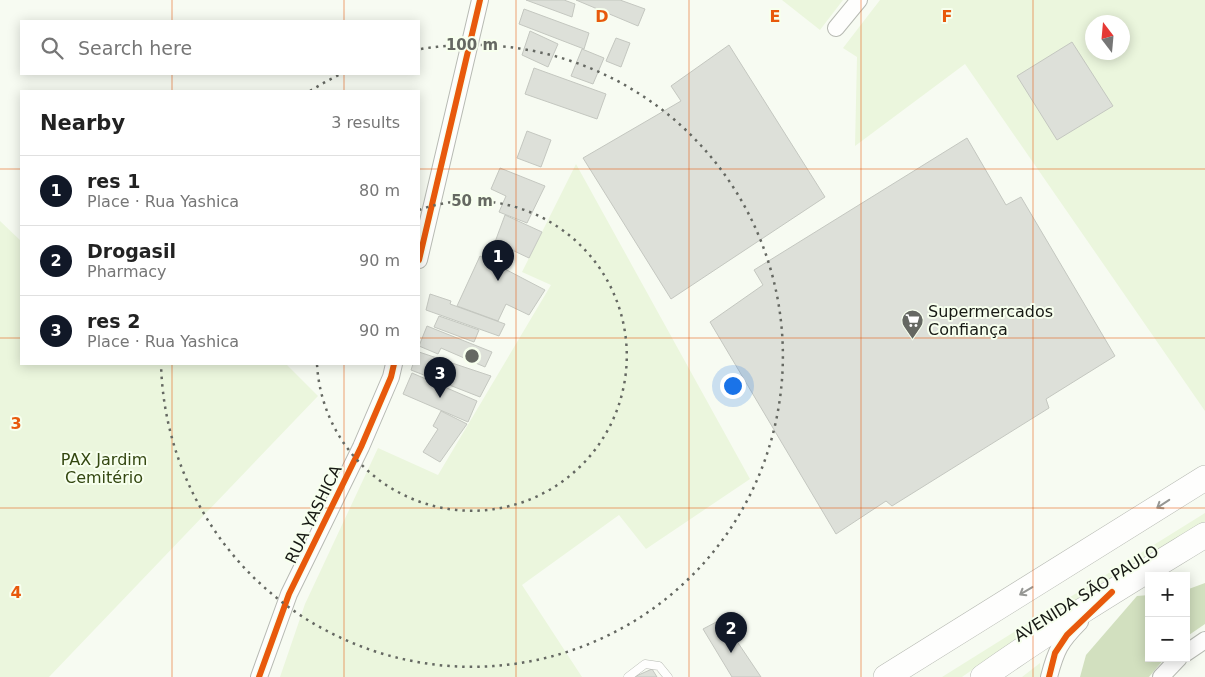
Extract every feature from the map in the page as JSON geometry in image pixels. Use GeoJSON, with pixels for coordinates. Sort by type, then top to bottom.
{"type":"FeatureCollection","features":[{"type":"Feature","properties":{"kind":"main road","name":"AVENIDA SÃO PAULO"},"geometry":{"type":"LineString","coordinates":[[886,677],[1064,568],[1205,478]]}},
{"type":"Feature","properties":{"kind":"main road","name":"AVENIDA SÃO PAULO"},"geometry":{"type":"LineString","coordinates":[[983,677],[1112,592],[1205,535]]}},
{"type":"Feature","properties":{"kind":"street"},"geometry":{"type":"LineString","coordinates":[[420,256],[480,0]]}},
{"type":"Feature","properties":{"kind":"street"},"geometry":{"type":"LineString","coordinates":[[836,28],[859,0]]}},
{"type":"Feature","properties":{"kind":"street","name":"RUA YASHICA"},"geometry":{"type":"LineString","coordinates":[[259,677],[289,594],[361,448],[391,377],[394,365]]}},
{"type":"Feature","properties":{"kind":"street"},"geometry":{"type":"LineString","coordinates":[[1049,677],[1055,653],[1067,635],[1112,592]]}},
{"type":"Feature","properties":{"kind":"street"},"geometry":{"type":"LineString","coordinates":[[1190,650],[1205,640]]}},
{"type":"Feature","properties":{"kind":"street"},"geometry":{"type":"LineString","coordinates":[[1161,677],[1176,662]]}},
{"type":"Feature","properties":{"kind":"lane"},"geometry":{"type":"LineString","coordinates":[[628,677],[645,664],[659,666],[668,677]]}},
{"type":"Feature","properties":{"kind":"green space"},"geometry":{"type":"Polygon","coordinates":[[[782,0],[843,0],[820,30],[782,0]]]}},
{"type":"Feature","properties":{"kind":"green space"},"geometry":{"type":"Polygon","coordinates":[[[880,0],[1205,0],[1205,411],[965,64],[855,146],[857,57],[843,48],[880,0]]]}},
{"type":"Feature","properties":{"kind":"green space"},"geometry":{"type":"Polygon","coordinates":[[[576,164],[750,479],[646,549],[619,515],[522,585],[582,677],[280,677],[305,604],[378,448],[438,475],[551,285],[522,272],[576,164]]]}},
{"type":"Feature","properties":{"kind":"green space","name":"PAX Jardim Cemitério"},"geometry":{"type":"Polygon","coordinates":[[[0,221],[20,240],[20,365],[287,365],[318,396],[49,677],[0,677],[0,221]]]}},
{"type":"Feature","properties":{"kind":"green space"},"geometry":{"type":"Polygon","coordinates":[[[1205,513],[1205,524],[1073,603],[962,677],[942,677],[1205,513]]]}},
{"type":"Feature","properties":{"kind":"green space"},"geometry":{"type":"Polygon","coordinates":[[[1205,583],[1205,624],[1190,634],[1190,617],[1190,589],[1205,583]]]}},
{"type":"Feature","properties":{"kind":"green space"},"geometry":{"type":"Polygon","coordinates":[[[1145,595],[1145,662],[1162,662],[1149,677],[1080,677],[1086,655],[1137,596],[1145,595]]]}},
{"type":"Feature","properties":{"kind":"green space"},"geometry":{"type":"Polygon","coordinates":[[[1040,663],[1041,677],[1022,677],[1040,663]]]}},
{"type":"Feature","properties":{"kind":"building"},"geometry":{"type":"Polygon","coordinates":[[[526,0],[564,0],[575,4],[572,17],[526,0]]]}},
{"type":"Feature","properties":{"kind":"building"},"geometry":{"type":"Polygon","coordinates":[[[576,0],[620,0],[645,9],[638,26],[576,0]]]}},
{"type":"Feature","properties":{"kind":"building"},"geometry":{"type":"Polygon","coordinates":[[[524,9],[589,33],[584,49],[519,24],[524,9]]]}},
{"type":"Feature","properties":{"kind":"building"},"geometry":{"type":"Polygon","coordinates":[[[530,31],[558,44],[548,67],[522,55],[530,31]]]}},
{"type":"Feature","properties":{"kind":"building"},"geometry":{"type":"Polygon","coordinates":[[[616,38],[630,43],[621,67],[606,61],[616,38]]]}},
{"type":"Feature","properties":{"kind":"building"},"geometry":{"type":"Polygon","coordinates":[[[1072,42],[1113,106],[1057,140],[1017,76],[1072,42]]]}},
{"type":"Feature","properties":{"kind":"building"},"geometry":{"type":"Polygon","coordinates":[[[729,45],[825,197],[671,299],[583,158],[681,101],[671,86],[729,45]]]}},
{"type":"Feature","properties":{"kind":"building"},"geometry":{"type":"Polygon","coordinates":[[[582,49],[604,58],[593,84],[571,76],[582,49]]]}},
{"type":"Feature","properties":{"kind":"building"},"geometry":{"type":"Polygon","coordinates":[[[534,68],[606,94],[597,119],[525,94],[534,68]]]}},
{"type":"Feature","properties":{"kind":"building"},"geometry":{"type":"Polygon","coordinates":[[[527,131],[551,140],[541,167],[517,158],[527,131]]]}},
{"type":"Feature","properties":{"kind":"building","name":"Supermercados Confiança"},"geometry":{"type":"Polygon","coordinates":[[[967,138],[1006,205],[1021,197],[1115,356],[1046,399],[1049,408],[892,506],[886,501],[836,534],[710,322],[763,285],[754,270],[967,138]]]}},
{"type":"Feature","properties":{"kind":"building"},"geometry":{"type":"Polygon","coordinates":[[[500,168],[545,186],[527,223],[499,212],[506,196],[491,189],[500,168]]]}},
{"type":"Feature","properties":{"kind":"building"},"geometry":{"type":"Polygon","coordinates":[[[505,215],[542,232],[529,258],[495,242],[505,215]]]}},
{"type":"Feature","properties":{"kind":"building"},"geometry":{"type":"Polygon","coordinates":[[[480,256],[545,290],[529,315],[506,304],[498,321],[457,306],[480,256]]]}},
{"type":"Feature","properties":{"kind":"building"},"geometry":{"type":"Polygon","coordinates":[[[430,294],[451,301],[450,304],[505,324],[499,336],[426,310],[430,294]]]}},
{"type":"Feature","properties":{"kind":"building"},"geometry":{"type":"Polygon","coordinates":[[[439,316],[479,330],[474,342],[434,327],[439,316]]]}},
{"type":"Feature","properties":{"kind":"building"},"geometry":{"type":"Polygon","coordinates":[[[427,326],[492,352],[485,367],[441,348],[438,354],[420,346],[427,326]]]}},
{"type":"Feature","properties":{"kind":"building"},"geometry":{"type":"Polygon","coordinates":[[[420,352],[491,376],[480,397],[411,370],[413,365],[420,365],[420,352]]]}},
{"type":"Feature","properties":{"kind":"building"},"geometry":{"type":"Polygon","coordinates":[[[412,373],[477,401],[468,422],[403,394],[412,373]]]}},
{"type":"Feature","properties":{"kind":"building"},"geometry":{"type":"Polygon","coordinates":[[[441,411],[467,424],[440,462],[423,452],[438,429],[433,426],[441,411]]]}},
{"type":"Feature","properties":{"kind":"building"},"geometry":{"type":"Polygon","coordinates":[[[722,619],[761,677],[732,677],[703,629],[722,619]]]}},
{"type":"Feature","properties":{"kind":"building"},"geometry":{"type":"Polygon","coordinates":[[[652,669],[657,677],[634,677],[652,669]]]}},
{"type":"Feature","properties":{"kind":"cycle path"},"geometry":{"type":"LineString","coordinates":[[420,256],[480,0]]}},
{"type":"Feature","properties":{"kind":"cycle path"},"geometry":{"type":"LineString","coordinates":[[259,677],[289,594],[361,447],[391,377],[394,365]]}},
{"type":"Feature","properties":{"kind":"cycle path"},"geometry":{"type":"LineString","coordinates":[[1049,677],[1055,653],[1067,635],[1112,592]]}},
{"type":"Feature","properties":{"kind":"place","name":"res 1"},"geometry":{"type":"Point","coordinates":[498,281]}},
{"type":"Feature","properties":{"kind":"place","name":"Supermercados Confiança"},"geometry":{"type":"Point","coordinates":[912,339]}},
{"type":"Feature","properties":{"kind":"place","name":"res 2"},"geometry":{"type":"Point","coordinates":[440,398]}},
{"type":"Feature","properties":{"kind":"place","name":"Drogasil"},"geometry":{"type":"Point","coordinates":[731,653]}}]}
